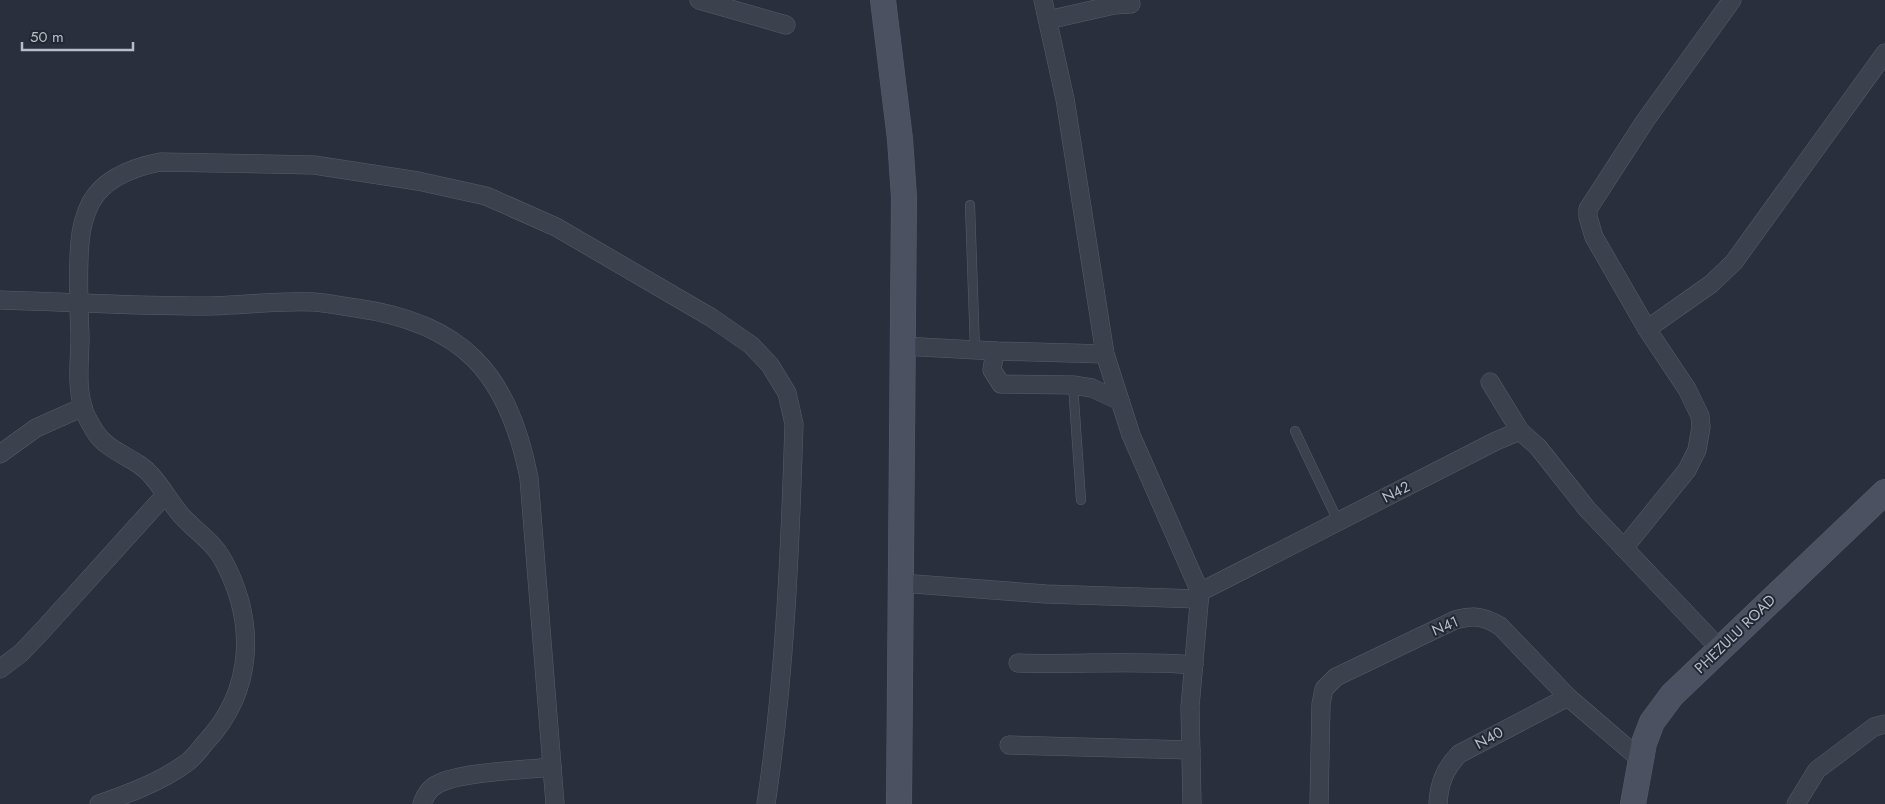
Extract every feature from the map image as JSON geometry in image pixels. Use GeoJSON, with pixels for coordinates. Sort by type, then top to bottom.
{"type":"FeatureCollection","features":[{"type":"Feature","properties":{"kind":"street"},"geometry":{"type":"LineString","coordinates":[[700,0],[786,25]]}},
{"type":"Feature","properties":{"kind":"street"},"geometry":{"type":"LineString","coordinates":[[883,0],[900,139],[904,197],[899,804]]}},
{"type":"Feature","properties":{"kind":"street"},"geometry":{"type":"LineString","coordinates":[[1043,0],[1065,99],[1105,354],[1131,435],[1199,595],[1190,707],[1192,804]]}},
{"type":"Feature","properties":{"kind":"street"},"geometry":{"type":"LineString","coordinates":[[1624,548],[1687,470],[1697,450],[1701,427],[1700,416],[1687,389],[1647,329],[1594,237],[1588,217],[1588,209],[1645,121],[1732,0]]}},
{"type":"Feature","properties":{"kind":"street"},"geometry":{"type":"LineString","coordinates":[[1048,20],[1114,5],[1130,4]]}},
{"type":"Feature","properties":{"kind":"street"},"geometry":{"type":"LineString","coordinates":[[1647,329],[1712,284],[1734,262],[1885,53]]}},
{"type":"Feature","properties":{"kind":"street"},"geometry":{"type":"LineString","coordinates":[[99,804],[161,778],[187,763],[217,731],[233,705],[241,684],[245,656],[245,629],[242,603],[233,581],[215,549],[182,516],[153,476],[143,466],[112,448],[97,435],[83,407],[79,369],[79,302],[80,242],[83,225],[92,200],[116,177],[137,167],[160,162],[314,165],[418,181],[486,196],[556,227],[712,318],[751,345],[770,365],[787,393],[794,424],[784,647],[773,757],[766,804]]}},
{"type":"Feature","properties":{"kind":"street"},"geometry":{"type":"LineString","coordinates":[[0,300],[205,306],[314,302],[387,312],[420,322],[452,339],[475,360],[494,383],[510,412],[522,446],[529,478],[556,804]]}},
{"type":"Feature","properties":{"kind":"street"},"geometry":{"type":"LineString","coordinates":[[902,346],[1105,354]]}},
{"type":"Feature","properties":{"kind":"street"},"geometry":{"type":"LineString","coordinates":[[995,351],[992,370],[1001,384],[1016,386],[1073,385],[1092,388],[1120,401]]}},
{"type":"Feature","properties":{"kind":"street"},"geometry":{"type":"LineString","coordinates":[[1490,382],[1520,431],[1538,447],[1587,509],[1719,648]]}},
{"type":"Feature","properties":{"kind":"street"},"geometry":{"type":"LineString","coordinates":[[0,454],[36,428],[83,407]]}},
{"type":"Feature","properties":{"kind":"street","name":"N42"},"geometry":{"type":"LineString","coordinates":[[1199,595],[1338,521],[1520,431]]}},
{"type":"Feature","properties":{"kind":"street","name":"PHEZULU ROAD"},"geometry":{"type":"LineString","coordinates":[[1632,804],[1640,759],[1652,722],[1672,696],[1719,648],[1885,492]]}},
{"type":"Feature","properties":{"kind":"street"},"geometry":{"type":"LineString","coordinates":[[0,669],[21,653],[42,631],[165,495]]}},
{"type":"Feature","properties":{"kind":"street"},"geometry":{"type":"LineString","coordinates":[[901,583],[1046,594],[1199,595]]}},
{"type":"Feature","properties":{"kind":"street","name":"N41"},"geometry":{"type":"LineString","coordinates":[[1319,804],[1321,704],[1324,689],[1336,677],[1455,620],[1473,615],[1486,618],[1500,626],[1568,697],[1640,759]]}},
{"type":"Feature","properties":{"kind":"street"},"geometry":{"type":"LineString","coordinates":[[1018,663],[1075,665],[1139,662],[1194,665]]}},
{"type":"Feature","properties":{"kind":"street","name":"N40"},"geometry":{"type":"LineString","coordinates":[[1438,804],[1440,785],[1447,768],[1459,754],[1568,697]]}},
{"type":"Feature","properties":{"kind":"street"},"geometry":{"type":"LineString","coordinates":[[1796,804],[1817,770],[1874,727],[1885,724]]}},
{"type":"Feature","properties":{"kind":"street"},"geometry":{"type":"LineString","coordinates":[[1009,745],[1191,750]]}},
{"type":"Feature","properties":{"kind":"street"},"geometry":{"type":"LineString","coordinates":[[422,804],[426,794],[440,782],[477,775],[552,767]]}},
{"type":"Feature","properties":{"kind":"lane"},"geometry":{"type":"LineString","coordinates":[[970,205],[976,350]]}},
{"type":"Feature","properties":{"kind":"lane"},"geometry":{"type":"LineString","coordinates":[[1073,385],[1081,500]]}},
{"type":"Feature","properties":{"kind":"lane"},"geometry":{"type":"LineString","coordinates":[[1295,431],[1338,521]]}}]}
